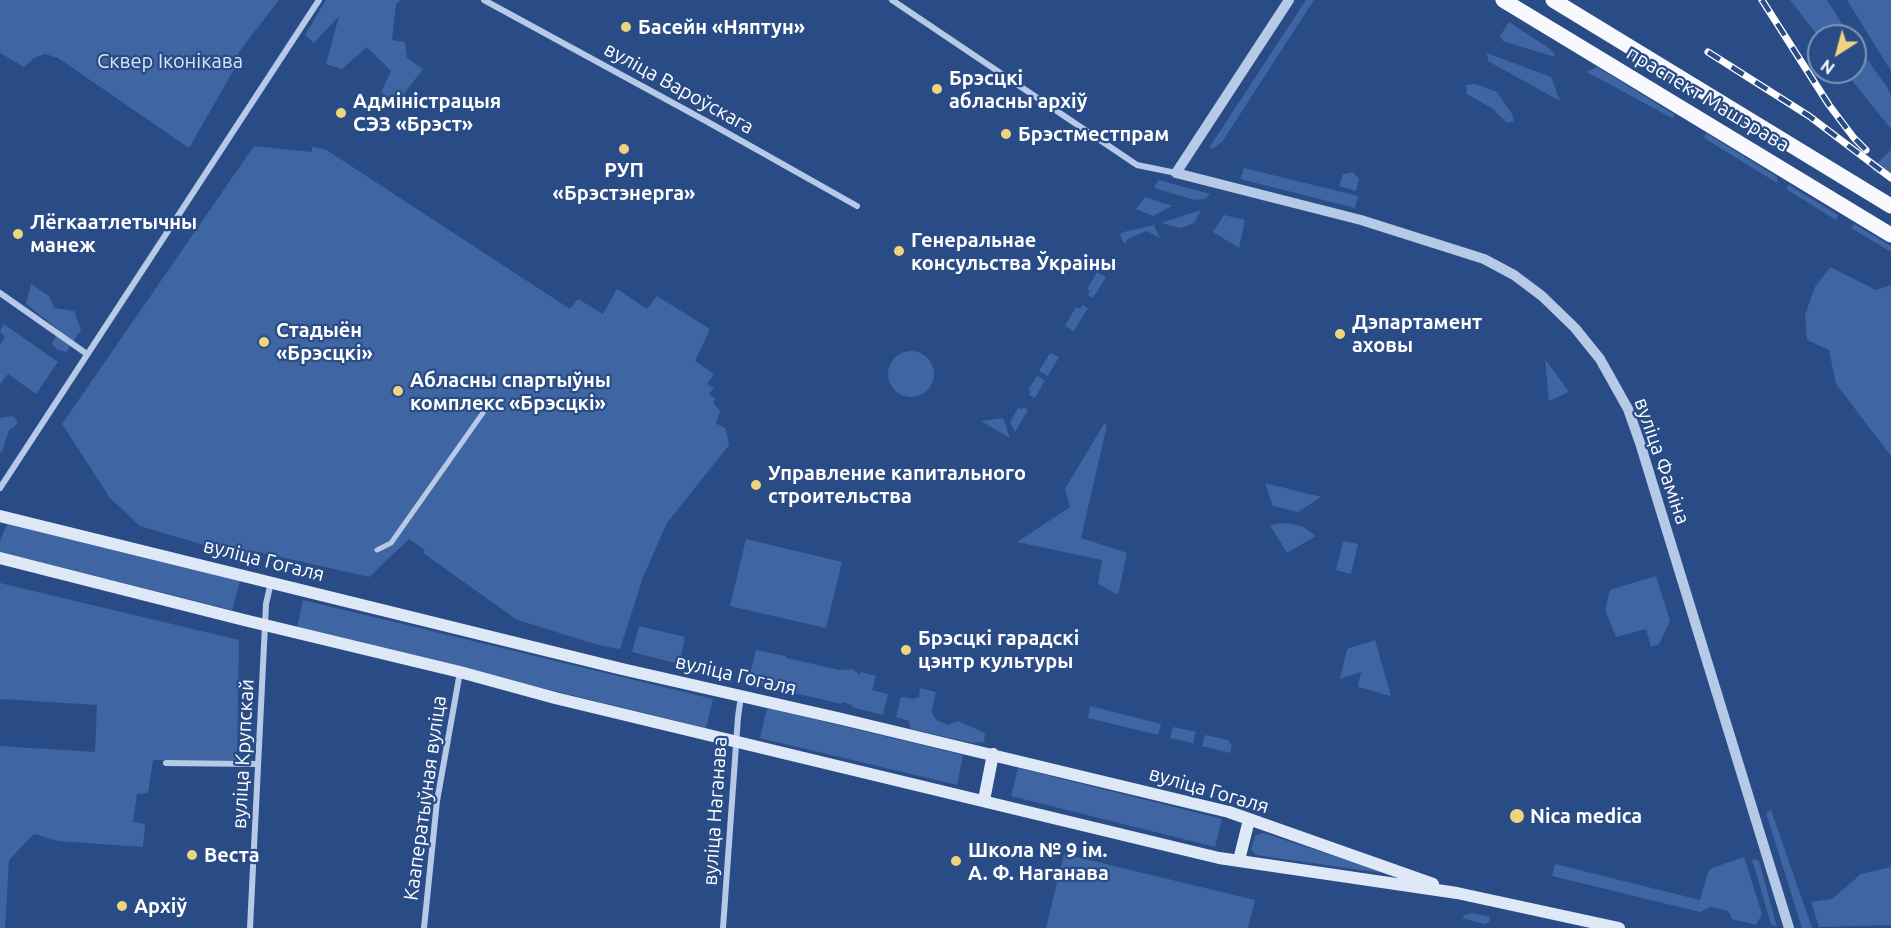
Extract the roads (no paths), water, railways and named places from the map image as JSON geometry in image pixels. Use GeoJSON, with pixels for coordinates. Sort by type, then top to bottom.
{"type":"FeatureCollection","features":[{"type":"Feature","properties":{"kind":"main road","name":"праспект Машэрава"},"geometry":{"type":"LineString","coordinates":[[1503,0],[1891,235]]}},
{"type":"Feature","properties":{"kind":"main road","name":"праспект Машэрава"},"geometry":{"type":"LineString","coordinates":[[1552,0],[1891,206]]}},
{"type":"Feature","properties":{"kind":"main road","name":"вуліца Гогаля"},"geometry":{"type":"LineString","coordinates":[[0,516],[622,669],[993,754],[1218,809],[1457,893]]}},
{"type":"Feature","properties":{"kind":"main road","name":"вуліца Гогаля"},"geometry":{"type":"LineString","coordinates":[[0,558],[460,672],[555,698],[1219,858],[1457,893],[1619,928]]}},
{"type":"Feature","properties":{"kind":"main road"},"geometry":{"type":"LineString","coordinates":[[984,800],[993,754]]}},
{"type":"Feature","properties":{"kind":"main road"},"geometry":{"type":"LineString","coordinates":[[1239,860],[1249,820]]}},
{"type":"Feature","properties":{"kind":"street"},"geometry":{"type":"LineString","coordinates":[[0,488],[319,0]]}},
{"type":"Feature","properties":{"kind":"street","name":"вуліца Вароўскага"},"geometry":{"type":"LineString","coordinates":[[484,0],[858,206]]}},
{"type":"Feature","properties":{"kind":"street"},"geometry":{"type":"LineString","coordinates":[[892,0],[1137,165],[1176,173],[1289,0]]}},
{"type":"Feature","properties":{"kind":"street","name":"вуліца Фаміна"},"geometry":{"type":"LineString","coordinates":[[1176,173],[1360,220],[1491,262],[1514,274],[1542,296],[1575,328],[1600,359],[1628,409],[1790,928]]}},
{"type":"Feature","properties":{"kind":"street"},"geometry":{"type":"LineString","coordinates":[[0,293],[87,354]]}},
{"type":"Feature","properties":{"kind":"street"},"geometry":{"type":"LineString","coordinates":[[377,550],[392,543],[492,400]]}},
{"type":"Feature","properties":{"kind":"street","name":"вуліца Крупскай"},"geometry":{"type":"LineString","coordinates":[[250,928],[266,604],[271,582]]}},
{"type":"Feature","properties":{"kind":"street","name":"Кааператыўная вуліца"},"geometry":{"type":"LineString","coordinates":[[424,928],[437,801],[460,672]]}},
{"type":"Feature","properties":{"kind":"street","name":"вуліца Наганава"},"geometry":{"type":"LineString","coordinates":[[723,928],[741,696]]}},
{"type":"Feature","properties":{"kind":"street"},"geometry":{"type":"LineString","coordinates":[[166,764],[258,764]]}},
{"type":"Feature","properties":{"kind":"railway"},"geometry":{"type":"LineString","coordinates":[[1762,0],[1829,105],[1866,150]]}},
{"type":"Feature","properties":{"kind":"railway"},"geometry":{"type":"LineString","coordinates":[[1708,52],[1809,116],[1891,178]]}},
{"type":"Feature","properties":{"kind":"place","name":"Басейн «Няптун»"},"geometry":{"type":"Point","coordinates":[626,27]}},
{"type":"Feature","properties":{"kind":"place","name":"Брэсцкі абласны архіў"},"geometry":{"type":"Point","coordinates":[937,89]}},
{"type":"Feature","properties":{"kind":"place","name":"Адміністрацыя СЭЗ «Брэст»"},"geometry":{"type":"Point","coordinates":[341,113]}},
{"type":"Feature","properties":{"kind":"place","name":"Брэстместпрам"},"geometry":{"type":"Point","coordinates":[1006,134]}},
{"type":"Feature","properties":{"kind":"place","name":"РУП «Брэстэнерга»"},"geometry":{"type":"Point","coordinates":[624,149]}},
{"type":"Feature","properties":{"kind":"place","name":"Лёгкаатлетычны манеж"},"geometry":{"type":"Point","coordinates":[18,234]}},
{"type":"Feature","properties":{"kind":"place","name":"Генеральнае консульства Ўкраіны"},"geometry":{"type":"Point","coordinates":[899,251]}},
{"type":"Feature","properties":{"kind":"place","name":"Дэпартамент аховы"},"geometry":{"type":"Point","coordinates":[1340,334]}},
{"type":"Feature","properties":{"kind":"place","name":"Стадыён «Брэсцкі»"},"geometry":{"type":"Point","coordinates":[264,342]}},
{"type":"Feature","properties":{"kind":"place","name":"Абласны спартыўны комплекс «Брэсцкі»"},"geometry":{"type":"Point","coordinates":[398,391]}},
{"type":"Feature","properties":{"kind":"place","name":"Управление капитального строительства"},"geometry":{"type":"Point","coordinates":[756,485]}},
{"type":"Feature","properties":{"kind":"place","name":"Брэсцкі гарадскі цэнтр культуры"},"geometry":{"type":"Point","coordinates":[906,650]}},
{"type":"Feature","properties":{"kind":"place","name":"Nica medica"},"geometry":{"type":"Point","coordinates":[1517,816]}},
{"type":"Feature","properties":{"kind":"place","name":"Веста"},"geometry":{"type":"Point","coordinates":[192,855]}},
{"type":"Feature","properties":{"kind":"place","name":"Школа № 9 ім. А. Ф. Наганава"},"geometry":{"type":"Point","coordinates":[956,861]}},
{"type":"Feature","properties":{"kind":"place","name":"Архіў"},"geometry":{"type":"Point","coordinates":[122,906]}},
{"type":"Feature","properties":{"kind":"park label","name":"Сквер Іконікава"},"geometry":{"type":"Point","coordinates":[170,61]}}]}
